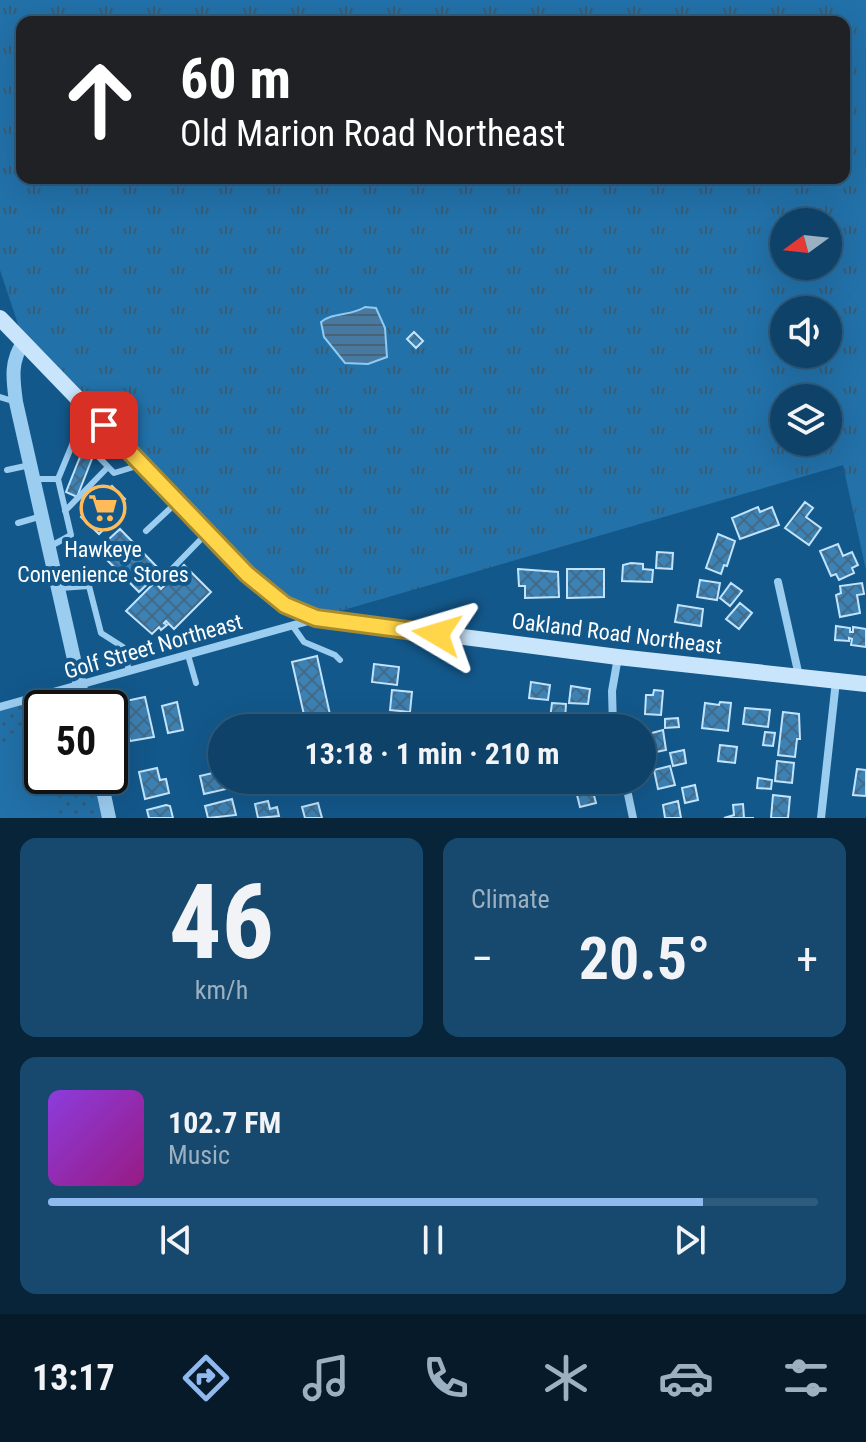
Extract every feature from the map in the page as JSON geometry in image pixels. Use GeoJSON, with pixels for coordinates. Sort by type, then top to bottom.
{"type":"FeatureCollection","features":[{"type":"Feature","properties":{"kind":"main road","name":"Oakland Road Northeast"},"geometry":{"type":"LineString","coordinates":[[0,318],[247,574],[285,605],[316,618],[618,657],[866,684]]}},
{"type":"Feature","properties":{"kind":"street"},"geometry":{"type":"LineString","coordinates":[[24,342],[15,356],[13,381],[16,402],[81,690]]}},
{"type":"Feature","properties":{"kind":"street"},"geometry":{"type":"LineString","coordinates":[[778,582],[799,676]]}},
{"type":"Feature","properties":{"kind":"street","name":"Golf Street Northeast"},"geometry":{"type":"LineString","coordinates":[[0,707],[316,618]]}},
{"type":"Feature","properties":{"kind":"street"},"geometry":{"type":"LineString","coordinates":[[613,714],[612,691],[618,657]]}},
{"type":"Feature","properties":{"kind":"street"},"geometry":{"type":"LineString","coordinates":[[821,818],[837,680]]}},
{"type":"Feature","properties":{"kind":"street"},"geometry":{"type":"LineString","coordinates":[[104,794],[109,818]]}},
{"type":"Feature","properties":{"kind":"street"},"geometry":{"type":"LineString","coordinates":[[628,794],[633,818]]}},
{"type":"Feature","properties":{"kind":"lane"},"geometry":{"type":"LineString","coordinates":[[0,397],[16,402]]}},
{"type":"Feature","properties":{"kind":"lane"},"geometry":{"type":"LineString","coordinates":[[49,547],[71,535],[58,479],[85,405]]}},
{"type":"Feature","properties":{"kind":"lane"},"geometry":{"type":"LineString","coordinates":[[77,433],[114,473],[142,464]]}},
{"type":"Feature","properties":{"kind":"lane"},"geometry":{"type":"LineString","coordinates":[[65,511],[108,467]]}},
{"type":"Feature","properties":{"kind":"lane"},"geometry":{"type":"LineString","coordinates":[[7,470],[58,479]]}},
{"type":"Feature","properties":{"kind":"lane"},"geometry":{"type":"LineString","coordinates":[[146,531],[177,501]]}},
{"type":"Feature","properties":{"kind":"lane"},"geometry":{"type":"LineString","coordinates":[[18,523],[42,516]]}},
{"type":"Feature","properties":{"kind":"lane"},"geometry":{"type":"LineString","coordinates":[[169,572],[208,533]]}},
{"type":"Feature","properties":{"kind":"lane"},"geometry":{"type":"LineString","coordinates":[[58,588],[89,586],[101,633],[123,647],[129,671]]}},
{"type":"Feature","properties":{"kind":"lane"},"geometry":{"type":"LineString","coordinates":[[292,625],[304,642],[340,660]]}},
{"type":"Feature","properties":{"kind":"lane"},"geometry":{"type":"LineString","coordinates":[[188,655],[196,683]]}},
{"type":"Feature","properties":{"kind":"green space"},"geometry":{"type":"Polygon","coordinates":[[[0,0],[866,0],[866,570],[843,465],[316,618],[285,605],[24,342],[0,270],[0,0]]]}},
{"type":"Feature","properties":{"kind":"green space"},"geometry":{"type":"Polygon","coordinates":[[[80,685],[81,690],[62,690],[80,685]]]}},
{"type":"Feature","properties":{"kind":"green space"},"geometry":{"type":"Polygon","coordinates":[[[24,700],[24,794],[104,794],[109,818],[0,818],[0,707],[24,700]]]}},
{"type":"Feature","properties":{"kind":"green space"},"geometry":{"type":"Polygon","coordinates":[[[24,737],[24,794],[55,794],[61,818],[0,818],[0,743],[24,737]]]}},
{"type":"Feature","properties":{"kind":"shaded area"},"geometry":{"type":"Polygon","coordinates":[[[365,307],[376,308],[385,328],[387,357],[368,364],[345,363],[324,337],[321,322],[365,307]]]}},
{"type":"Feature","properties":{"kind":"building"},"geometry":{"type":"Polygon","coordinates":[[[414,332],[423,341],[416,348],[407,339],[414,332]]]}},
{"type":"Feature","properties":{"kind":"building"},"geometry":{"type":"Polygon","coordinates":[[[84,447],[95,451],[77,497],[66,492],[84,447]]]}},
{"type":"Feature","properties":{"kind":"building","name":"Hawkeye Convenience Stores"},"geometry":{"type":"Polygon","coordinates":[[[112,486],[125,499],[106,518],[110,523],[99,534],[81,517],[112,486]]]}},
{"type":"Feature","properties":{"kind":"building"},"geometry":{"type":"Polygon","coordinates":[[[805,502],[813,508],[806,517],[821,528],[809,545],[785,528],[805,502]]]}},
{"type":"Feature","properties":{"kind":"building"},"geometry":{"type":"Polygon","coordinates":[[[758,507],[760,512],[772,507],[779,525],[740,539],[732,518],[758,507]]]}},
{"type":"Feature","properties":{"kind":"building"},"geometry":{"type":"Polygon","coordinates":[[[120,529],[158,568],[154,571],[157,575],[139,592],[97,550],[120,529]]]}},
{"type":"Feature","properties":{"kind":"building"},"geometry":{"type":"Polygon","coordinates":[[[718,534],[735,541],[721,574],[706,568],[718,534]]]}},
{"type":"Feature","properties":{"kind":"building"},"geometry":{"type":"Polygon","coordinates":[[[838,544],[843,556],[852,552],[858,565],[852,568],[854,573],[839,580],[836,574],[831,576],[820,551],[838,544]]]}},
{"type":"Feature","properties":{"kind":"building"},"geometry":{"type":"Polygon","coordinates":[[[657,552],[673,553],[672,569],[656,568],[657,552]]]}},
{"type":"Feature","properties":{"kind":"building"},"geometry":{"type":"Polygon","coordinates":[[[643,564],[643,569],[653,570],[652,582],[622,581],[623,565],[643,564]]]}},
{"type":"Feature","properties":{"kind":"building"},"geometry":{"type":"Polygon","coordinates":[[[184,565],[211,592],[174,629],[166,621],[164,623],[167,625],[161,630],[159,627],[152,634],[126,611],[155,582],[161,589],[184,565]]]}},
{"type":"Feature","properties":{"kind":"building"},"geometry":{"type":"Polygon","coordinates":[[[518,569],[558,572],[559,597],[525,598],[525,586],[519,586],[518,569]]]}},
{"type":"Feature","properties":{"kind":"building"},"geometry":{"type":"Polygon","coordinates":[[[567,569],[604,569],[604,597],[567,598],[567,569]]]}},
{"type":"Feature","properties":{"kind":"building"},"geometry":{"type":"Polygon","coordinates":[[[700,580],[720,583],[717,600],[697,597],[700,580]]]}},
{"type":"Feature","properties":{"kind":"building"},"geometry":{"type":"Polygon","coordinates":[[[731,583],[742,591],[730,606],[720,598],[731,583]]]}},
{"type":"Feature","properties":{"kind":"building"},"geometry":{"type":"Polygon","coordinates":[[[862,583],[864,594],[857,595],[860,613],[840,617],[836,595],[841,593],[840,586],[862,583]]]}},
{"type":"Feature","properties":{"kind":"building"},"geometry":{"type":"Polygon","coordinates":[[[740,603],[752,613],[739,629],[726,619],[740,603]]]}},
{"type":"Feature","properties":{"kind":"building"},"geometry":{"type":"Polygon","coordinates":[[[678,605],[703,609],[701,626],[675,622],[678,605]]]}},
{"type":"Feature","properties":{"kind":"building"},"geometry":{"type":"Polygon","coordinates":[[[836,626],[850,628],[850,632],[853,632],[853,627],[866,629],[866,647],[851,645],[852,639],[849,638],[849,641],[835,640],[836,626]]]}},
{"type":"Feature","properties":{"kind":"building"},"geometry":{"type":"Polygon","coordinates":[[[317,656],[330,714],[304,714],[292,662],[317,656]]]}},
{"type":"Feature","properties":{"kind":"building"},"geometry":{"type":"Polygon","coordinates":[[[374,664],[399,667],[397,685],[372,682],[374,664]]]}},
{"type":"Feature","properties":{"kind":"building"},"geometry":{"type":"Polygon","coordinates":[[[531,682],[550,685],[548,700],[529,698],[531,682]]]}},
{"type":"Feature","properties":{"kind":"building"},"geometry":{"type":"Polygon","coordinates":[[[571,686],[590,689],[588,704],[569,703],[571,686]]]}},
{"type":"Feature","properties":{"kind":"building"},"geometry":{"type":"Polygon","coordinates":[[[392,690],[412,692],[410,712],[390,710],[392,690]]]}},
{"type":"Feature","properties":{"kind":"building"},"geometry":{"type":"Polygon","coordinates":[[[654,690],[663,691],[661,715],[645,714],[646,695],[653,695],[654,690]]]}},
{"type":"Feature","properties":{"kind":"building"},"geometry":{"type":"Polygon","coordinates":[[[145,697],[154,737],[130,741],[128,701],[145,697]]]}},
{"type":"Feature","properties":{"kind":"building"},"geometry":{"type":"Polygon","coordinates":[[[177,702],[183,730],[168,733],[162,706],[177,702]]]}},
{"type":"Feature","properties":{"kind":"building"},"geometry":{"type":"Polygon","coordinates":[[[720,702],[731,703],[728,731],[702,728],[705,703],[719,705],[720,702]]]}},
{"type":"Feature","properties":{"kind":"building"},"geometry":{"type":"Polygon","coordinates":[[[552,703],[566,704],[565,714],[551,714],[552,703]]]}},
{"type":"Feature","properties":{"kind":"building"},"geometry":{"type":"Polygon","coordinates":[[[745,708],[770,710],[768,727],[743,724],[745,708]]]}},
{"type":"Feature","properties":{"kind":"building"},"geometry":{"type":"Polygon","coordinates":[[[783,712],[799,714],[800,739],[797,739],[795,757],[778,755],[783,712]]]}},
{"type":"Feature","properties":{"kind":"building"},"geometry":{"type":"Polygon","coordinates":[[[678,718],[679,727],[665,728],[665,719],[678,718]]]}},
{"type":"Feature","properties":{"kind":"building"},"geometry":{"type":"Polygon","coordinates":[[[663,730],[666,750],[656,752],[656,732],[663,730]]]}},
{"type":"Feature","properties":{"kind":"building"},"geometry":{"type":"Polygon","coordinates":[[[765,732],[775,733],[773,746],[763,745],[765,732]]]}},
{"type":"Feature","properties":{"kind":"building"},"geometry":{"type":"Polygon","coordinates":[[[720,745],[737,747],[735,763],[718,761],[720,745]]]}},
{"type":"Feature","properties":{"kind":"building"},"geometry":{"type":"Polygon","coordinates":[[[684,750],[686,763],[673,766],[670,753],[684,750]]]}},
{"type":"Feature","properties":{"kind":"building"},"geometry":{"type":"Polygon","coordinates":[[[777,761],[794,763],[792,783],[775,781],[777,761]]]}},
{"type":"Feature","properties":{"kind":"building"},"geometry":{"type":"Polygon","coordinates":[[[670,766],[675,785],[658,789],[656,770],[670,766]]]}},
{"type":"Feature","properties":{"kind":"building"},"geometry":{"type":"Polygon","coordinates":[[[157,768],[160,780],[166,779],[169,793],[145,799],[139,772],[157,768]]]}},
{"type":"Feature","properties":{"kind":"building"},"geometry":{"type":"Polygon","coordinates":[[[857,769],[866,770],[866,796],[853,795],[857,769]]]}},
{"type":"Feature","properties":{"kind":"building"},"geometry":{"type":"Polygon","coordinates":[[[208,774],[208,793],[204,794],[200,776],[208,774]]]}},
{"type":"Feature","properties":{"kind":"building"},"geometry":{"type":"Polygon","coordinates":[[[758,778],[772,780],[771,789],[757,788],[758,778]]]}},
{"type":"Feature","properties":{"kind":"building"},"geometry":{"type":"Polygon","coordinates":[[[695,785],[698,800],[685,803],[682,788],[695,785]]]}},
{"type":"Feature","properties":{"kind":"building"},"geometry":{"type":"Polygon","coordinates":[[[577,794],[594,794],[596,803],[580,807],[577,794]]]}},
{"type":"Feature","properties":{"kind":"building"},"geometry":{"type":"Polygon","coordinates":[[[773,795],[790,797],[788,818],[771,818],[773,795]]]}},
{"type":"Feature","properties":{"kind":"building"},"geometry":{"type":"Polygon","coordinates":[[[232,799],[236,815],[208,818],[205,806],[232,799]]]}},
{"type":"Feature","properties":{"kind":"building"},"geometry":{"type":"Polygon","coordinates":[[[268,801],[270,809],[277,807],[279,816],[258,818],[255,804],[268,801]]]}},
{"type":"Feature","properties":{"kind":"building"},"geometry":{"type":"Polygon","coordinates":[[[678,801],[681,818],[665,818],[663,805],[678,801]]]}},
{"type":"Feature","properties":{"kind":"building"},"geometry":{"type":"Polygon","coordinates":[[[318,803],[322,818],[305,818],[302,807],[318,803]]]}},
{"type":"Feature","properties":{"kind":"building"},"geometry":{"type":"Polygon","coordinates":[[[743,804],[744,818],[724,818],[734,815],[733,805],[743,804]]]}},
{"type":"Feature","properties":{"kind":"building"},"geometry":{"type":"Polygon","coordinates":[[[170,806],[173,818],[149,818],[147,810],[170,806]]]}},
{"type":"Feature","properties":{"kind":"place","name":"Hawkeye Convenience Stores"},"geometry":{"type":"Point","coordinates":[103,508]}},
{"type":"Feature","properties":{"kind":"route"},"geometry":{"type":"LineString","coordinates":[[104,425],[247,574],[285,605],[316,618],[437,634]]}}]}
